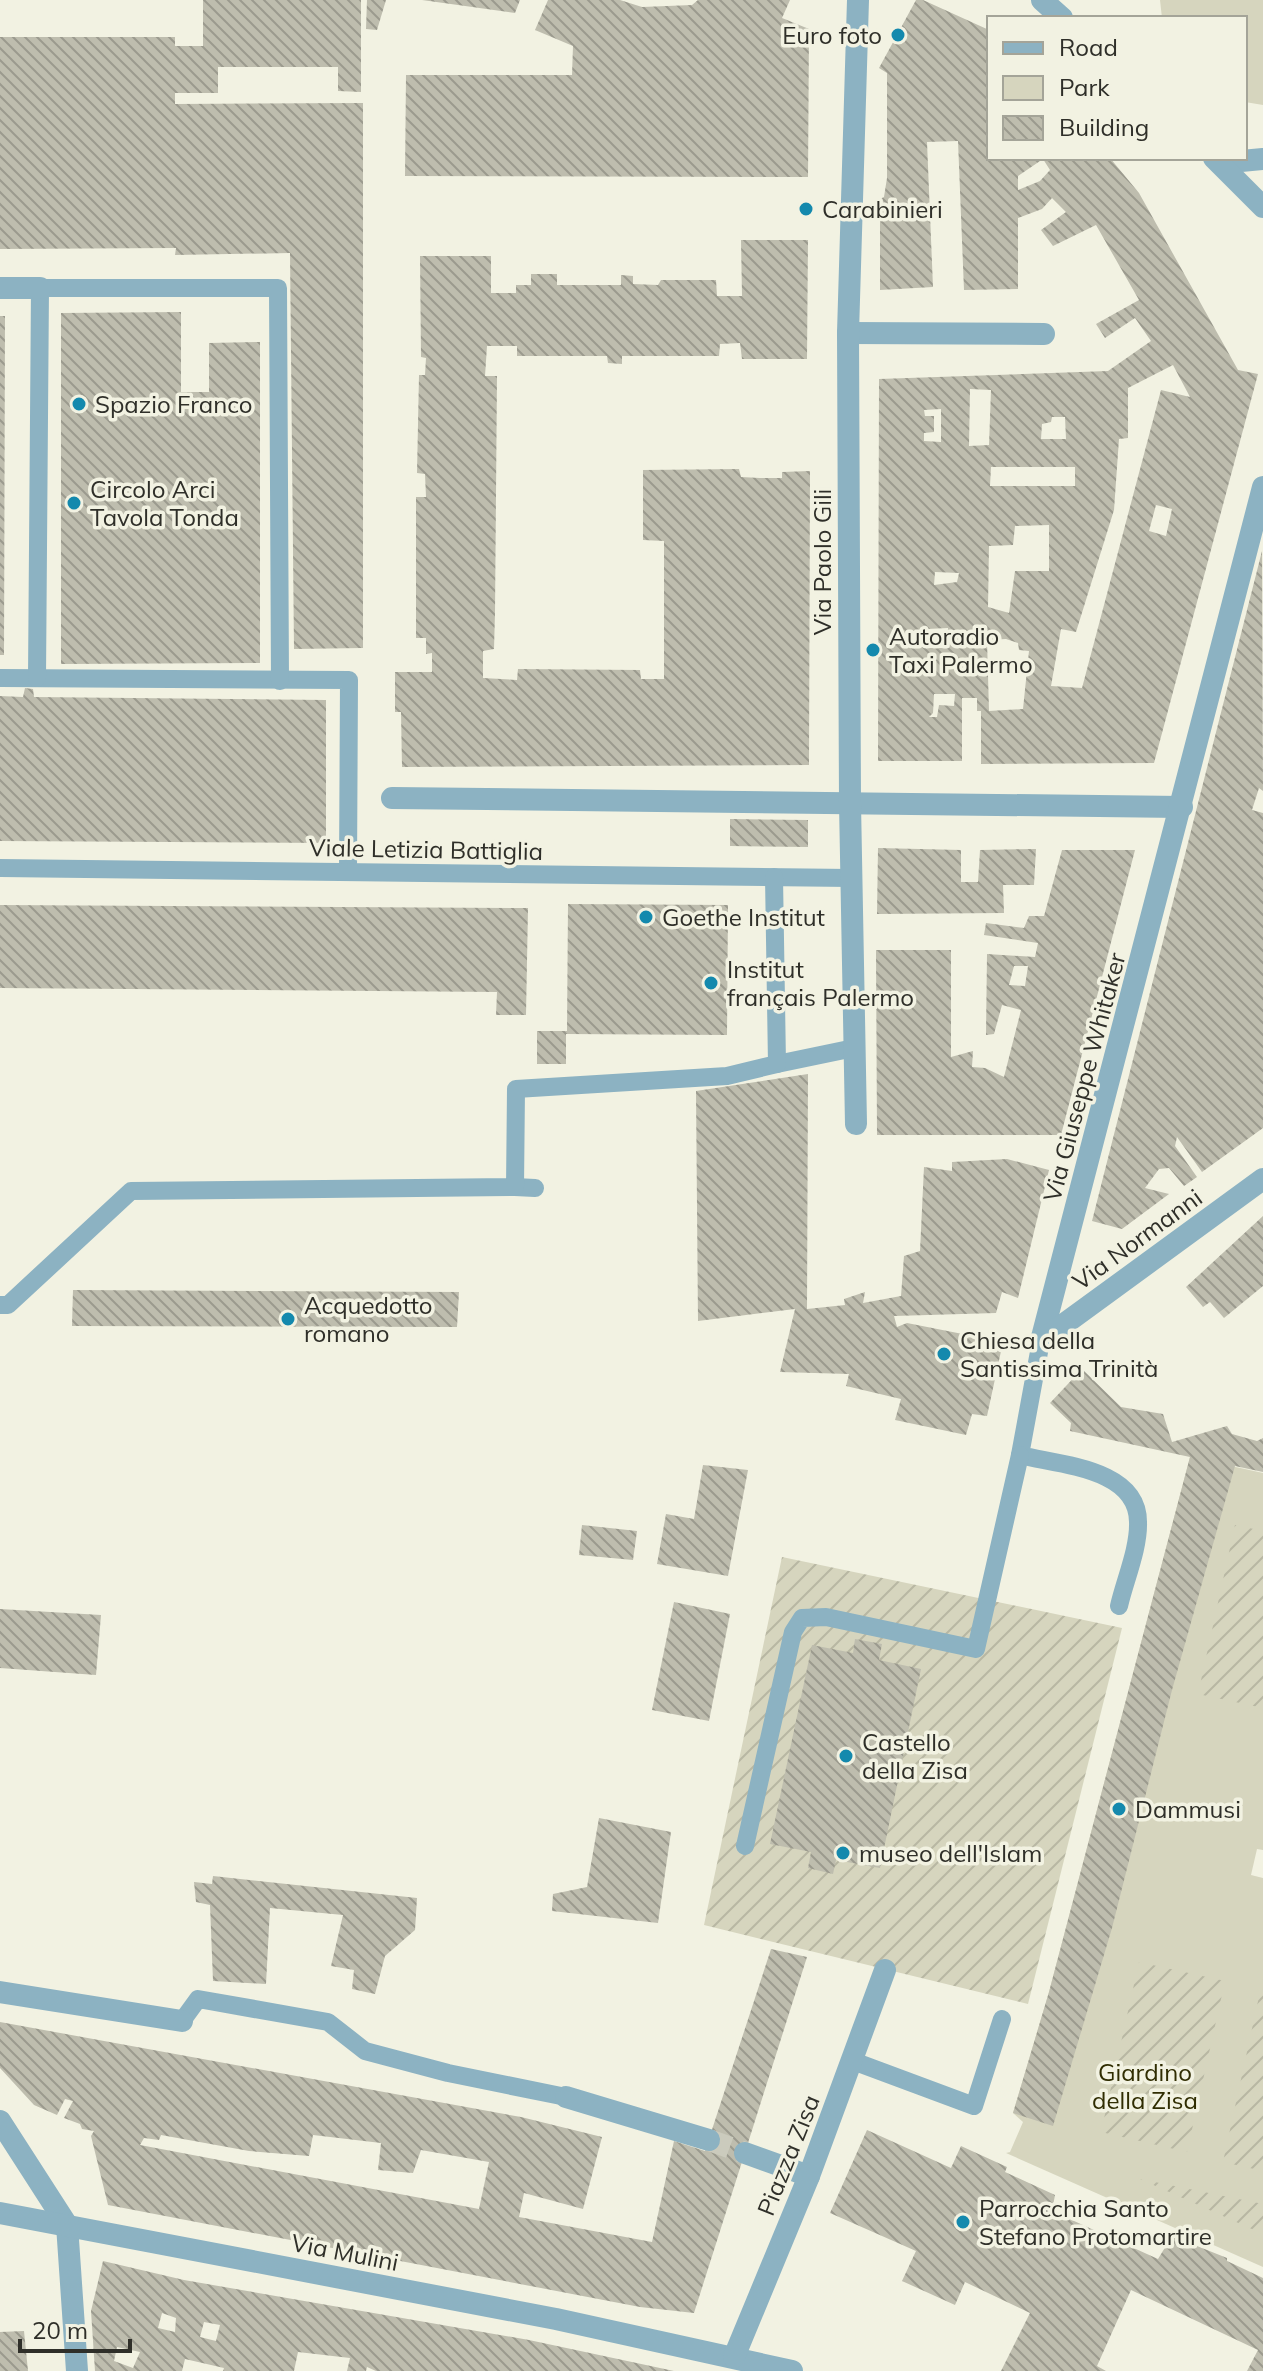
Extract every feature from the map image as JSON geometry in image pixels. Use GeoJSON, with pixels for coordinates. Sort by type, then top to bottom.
{"type":"FeatureCollection","features":[{"type":"Feature","properties":{"kind":"street","name":"Via Paolo Gili"},"geometry":{"type":"LineString","coordinates":[[856,1124],[850,803],[848,333],[858,0]]}},
{"type":"Feature","properties":{"kind":"street"},"geometry":{"type":"LineString","coordinates":[[1042,0],[1060,16]]}},
{"type":"Feature","properties":{"kind":"street"},"geometry":{"type":"LineString","coordinates":[[1217,161],[1240,160]]}},
{"type":"Feature","properties":{"kind":"street"},"geometry":{"type":"LineString","coordinates":[[1217,161],[1263,207]]}},
{"type":"Feature","properties":{"kind":"street"},"geometry":{"type":"LineString","coordinates":[[0,288],[40,288]]}},
{"type":"Feature","properties":{"kind":"street"},"geometry":{"type":"LineString","coordinates":[[848,333],[1044,334]]}},
{"type":"Feature","properties":{"kind":"street","name":"Via Giuseppe Whitaker"},"geometry":{"type":"LineString","coordinates":[[1041,1341],[1263,487]]}},
{"type":"Feature","properties":{"kind":"street"},"geometry":{"type":"LineString","coordinates":[[392,798],[1182,807]]}},
{"type":"Feature","properties":{"kind":"street","name":"Via Normanni"},"geometry":{"type":"LineString","coordinates":[[1041,1341],[1263,1179]]}},
{"type":"Feature","properties":{"kind":"street","name":"Piazza Zisa"},"geometry":{"type":"LineString","coordinates":[[734,2357],[809,2176],[885,1970]]}},
{"type":"Feature","properties":{"kind":"street"},"geometry":{"type":"LineString","coordinates":[[0,1992],[182,2021]]}},
{"type":"Feature","properties":{"kind":"street"},"geometry":{"type":"LineString","coordinates":[[566,2097],[709,2140]]}},
{"type":"Feature","properties":{"kind":"street"},"geometry":{"type":"LineString","coordinates":[[0,2121],[67,2225],[77,2371]]}},
{"type":"Feature","properties":{"kind":"street"},"geometry":{"type":"LineString","coordinates":[[745,2153],[809,2176]]}},
{"type":"Feature","properties":{"kind":"street","name":"Via Mulini"},"geometry":{"type":"LineString","coordinates":[[0,2213],[556,2319],[792,2371]]}},
{"type":"Feature","properties":{"kind":"lane"},"geometry":{"type":"LineString","coordinates":[[37,678],[40,288],[278,288],[280,681]]}},
{"type":"Feature","properties":{"kind":"lane"},"geometry":{"type":"LineString","coordinates":[[0,678],[349,680],[348,872]]}},
{"type":"Feature","properties":{"kind":"lane","name":"Viale Letizia Battiglia"},"geometry":{"type":"LineString","coordinates":[[0,868],[851,878]]}},
{"type":"Feature","properties":{"kind":"lane"},"geometry":{"type":"LineString","coordinates":[[774,877],[777,1064]]}},
{"type":"Feature","properties":{"kind":"lane"},"geometry":{"type":"LineString","coordinates":[[515,1187],[516,1089],[727,1076],[854,1048]]}},
{"type":"Feature","properties":{"kind":"lane"},"geometry":{"type":"LineString","coordinates":[[0,1305],[8,1305],[131,1191],[535,1188]]}},
{"type":"Feature","properties":{"kind":"lane","name":"Via Giuseppe Whitaker"},"geometry":{"type":"LineString","coordinates":[[745,1846],[793,1632],[802,1618],[826,1617],[976,1649],[1020,1455],[1041,1341]]}},
{"type":"Feature","properties":{"kind":"lane"},"geometry":{"type":"LineString","coordinates":[[1020,1455],[1113,1478],[1129,1492],[1139,1521],[1119,1606]]}},
{"type":"Feature","properties":{"kind":"lane"},"geometry":{"type":"LineString","coordinates":[[182,2021],[198,1999],[328,2022],[365,2051],[448,2073],[566,2097]]}},
{"type":"Feature","properties":{"kind":"lane"},"geometry":{"type":"LineString","coordinates":[[853,2061],[974,2106],[1002,2019]]}},
{"type":"Feature","properties":{"kind":"green space"},"geometry":{"type":"Polygon","coordinates":[[[1160,0],[1263,0],[1263,105],[1247,102],[1247,16],[1162,16],[1160,0]]]}},
{"type":"Feature","properties":{"kind":"green space","name":"Giardino della Zisa"},"geometry":{"type":"Polygon","coordinates":[[[1190,1457],[1263,1473],[1263,1850],[1257,1849],[1251,1875],[1263,1878],[1263,2267],[1006,2153],[1010,2152],[1023,2122],[1013,2113],[1049,1992],[1190,1457]]]}},
{"type":"Feature","properties":{"kind":"green space"},"geometry":{"type":"Polygon","coordinates":[[[1235,1525],[1263,1531],[1263,1708],[1198,1694],[1235,1525]]]}},
{"type":"Feature","properties":{"kind":"green space"},"geometry":{"type":"Polygon","coordinates":[[[782,1557],[1122,1628],[1028,2004],[704,1925],[782,1557]]]}},
{"type":"Feature","properties":{"kind":"green space"},"geometry":{"type":"Polygon","coordinates":[[[1139,1962],[1225,1981],[1187,2152],[1101,2132],[1139,1962]]]}},
{"type":"Feature","properties":{"kind":"green space"},"geometry":{"type":"Polygon","coordinates":[[[1260,1992],[1263,1993],[1263,2171],[1223,2162],[1260,1992]]]}},
{"type":"Feature","properties":{"kind":"green space"},"geometry":{"type":"Polygon","coordinates":[[[1140,2179],[1263,2204],[1263,2234],[1140,2179]]]}},
{"type":"Feature","properties":{"kind":"building"},"geometry":{"type":"Polygon","coordinates":[[[203,0],[361,0],[361,92],[338,91],[338,67],[218,67],[218,93],[175,93],[175,104],[363,103],[363,648],[294,649],[290,253],[175,255],[176,248],[0,249],[0,37],[175,37],[175,46],[203,46],[203,0]]]}},
{"type":"Feature","properties":{"kind":"building"},"geometry":{"type":"Polygon","coordinates":[[[367,0],[386,0],[377,30],[366,29],[367,0]]]}},
{"type":"Feature","properties":{"kind":"building"},"geometry":{"type":"Polygon","coordinates":[[[422,0],[520,0],[515,13],[422,0]]]}},
{"type":"Feature","properties":{"kind":"building"},"geometry":{"type":"Polygon","coordinates":[[[548,0],[620,0],[642,7],[692,5],[698,0],[790,0],[782,18],[809,29],[808,177],[405,176],[406,75],[572,75],[573,46],[535,30],[548,0]]]}},
{"type":"Feature","properties":{"kind":"building"},"geometry":{"type":"Polygon","coordinates":[[[916,0],[923,0],[987,29],[987,160],[1042,160],[1018,176],[1018,190],[1040,181],[1050,170],[1044,160],[1112,160],[1139,193],[1238,370],[1258,374],[1154,763],[981,764],[981,711],[977,711],[977,698],[962,698],[962,761],[878,761],[879,379],[1108,371],[1151,341],[1135,318],[1105,338],[1096,324],[1139,300],[1096,225],[1053,246],[1041,230],[1066,212],[1052,198],[1042,209],[1018,218],[1018,289],[964,290],[958,141],[927,142],[933,287],[880,290],[880,199],[884,197],[887,178],[887,73],[879,68],[916,0]],[[1173,365],[1128,388],[1128,438],[1119,439],[1114,510],[1076,632],[1061,629],[1051,686],[1082,688],[1161,390],[1190,397],[1173,365]],[[970,389],[969,446],[989,445],[991,390],[970,389]],[[941,409],[924,410],[925,416],[934,416],[934,432],[924,433],[924,441],[941,442],[941,409]],[[1052,417],[1051,422],[1042,424],[1041,439],[1066,439],[1065,417],[1052,417]],[[991,467],[990,486],[1075,486],[1075,467],[991,467]],[[1156,505],[1149,531],[1166,536],[1172,509],[1156,505]],[[1049,525],[1015,526],[1013,545],[989,546],[988,607],[1009,613],[1015,571],[1049,571],[1049,525]],[[935,572],[934,585],[957,582],[959,573],[935,572]],[[948,628],[927,629],[926,648],[947,648],[948,628]],[[1006,639],[987,640],[989,711],[1023,709],[1029,651],[1019,650],[1018,643],[1006,639]],[[934,694],[933,713],[929,717],[937,717],[939,705],[954,706],[955,694],[934,694]]]}},
{"type":"Feature","properties":{"kind":"building"},"geometry":{"type":"Polygon","coordinates":[[[741,240],[808,240],[807,359],[742,359],[740,343],[720,344],[719,356],[622,356],[622,364],[608,363],[607,356],[517,356],[517,346],[487,346],[485,376],[497,376],[495,613],[494,649],[483,651],[483,678],[517,680],[518,669],[640,670],[641,679],[664,679],[664,541],[643,540],[643,470],[739,469],[741,477],[760,478],[782,478],[782,472],[810,471],[809,765],[402,767],[401,712],[395,712],[395,672],[432,672],[432,653],[426,654],[426,638],[416,638],[416,497],[426,497],[425,474],[417,473],[419,375],[425,375],[426,358],[421,357],[420,256],[491,256],[491,293],[516,293],[516,285],[531,285],[531,274],[557,274],[557,285],[621,285],[621,275],[633,276],[633,284],[658,285],[661,280],[716,280],[717,296],[742,296],[741,240]]]}},
{"type":"Feature","properties":{"kind":"building"},"geometry":{"type":"Polygon","coordinates":[[[181,312],[181,392],[209,392],[209,343],[260,342],[260,663],[61,664],[61,313],[181,312]]]}},
{"type":"Feature","properties":{"kind":"building"},"geometry":{"type":"Polygon","coordinates":[[[0,316],[5,316],[4,655],[0,655],[0,316]]]}},
{"type":"Feature","properties":{"kind":"building"},"geometry":{"type":"Polygon","coordinates":[[[1262,551],[1263,791],[1259,788],[1252,810],[1263,813],[1263,1128],[1202,1172],[1177,1137],[1175,1146],[1197,1177],[1184,1186],[1169,1168],[1159,1169],[1145,1188],[1169,1194],[1122,1229],[1092,1221],[1262,551]]]}},
{"type":"Feature","properties":{"kind":"building"},"geometry":{"type":"Polygon","coordinates":[[[25,688],[33,689],[34,697],[326,700],[326,843],[0,841],[0,696],[23,697],[25,688]]]}},
{"type":"Feature","properties":{"kind":"building"},"geometry":{"type":"Polygon","coordinates":[[[730,819],[808,820],[808,847],[730,846],[730,819]]]}},
{"type":"Feature","properties":{"kind":"building"},"geometry":{"type":"Polygon","coordinates":[[[878,848],[961,850],[961,882],[978,882],[980,850],[1036,849],[1034,885],[1003,885],[1004,913],[877,914],[878,848]]]}},
{"type":"Feature","properties":{"kind":"building"},"geometry":{"type":"Polygon","coordinates":[[[1062,850],[1135,850],[1061,1135],[877,1135],[876,950],[951,950],[951,1057],[973,1051],[972,1067],[985,1068],[1004,1077],[1021,1010],[1002,1005],[994,1034],[986,1035],[987,954],[1035,957],[1038,943],[984,935],[986,923],[1024,928],[1029,916],[1044,916],[1062,850]],[[1014,966],[1009,985],[1025,986],[1028,966],[1014,966]]]}},
{"type":"Feature","properties":{"kind":"building"},"geometry":{"type":"Polygon","coordinates":[[[568,904],[728,905],[727,1035],[566,1034],[566,1064],[537,1064],[537,1031],[567,1031],[568,904]]]}},
{"type":"Feature","properties":{"kind":"building"},"geometry":{"type":"Polygon","coordinates":[[[0,905],[528,908],[526,1015],[496,1015],[497,992],[0,988],[0,905]]]}},
{"type":"Feature","properties":{"kind":"building"},"geometry":{"type":"Polygon","coordinates":[[[808,1074],[807,1309],[845,1305],[844,1299],[865,1292],[863,1303],[901,1296],[904,1256],[920,1251],[924,1167],[952,1171],[952,1162],[1007,1159],[1049,1170],[1018,1298],[1002,1292],[996,1313],[894,1316],[897,1327],[907,1323],[1003,1342],[987,1416],[972,1414],[966,1435],[895,1420],[901,1399],[846,1386],[849,1374],[780,1372],[795,1309],[698,1321],[696,1091],[808,1074]]]}},
{"type":"Feature","properties":{"kind":"building"},"geometry":{"type":"Polygon","coordinates":[[[1263,1216],[1263,1286],[1224,1318],[1210,1302],[1203,1307],[1186,1287],[1263,1216]]]}},
{"type":"Feature","properties":{"kind":"building"},"geometry":{"type":"Polygon","coordinates":[[[73,1290],[459,1292],[457,1327],[72,1326],[73,1290]]]}},
{"type":"Feature","properties":{"kind":"building"},"geometry":{"type":"Polygon","coordinates":[[[1082,1369],[1121,1407],[1163,1414],[1172,1442],[1227,1426],[1232,1434],[1257,1441],[1263,1438],[1263,1472],[1235,1466],[1172,1690],[1112,1928],[1053,2126],[1013,2113],[1049,1992],[1190,1457],[1070,1431],[1071,1423],[1050,1403],[1082,1369]]]}},
{"type":"Feature","properties":{"kind":"building"},"geometry":{"type":"Polygon","coordinates":[[[703,1465],[748,1470],[728,1576],[657,1564],[666,1514],[694,1519],[703,1465]]]}},
{"type":"Feature","properties":{"kind":"building"},"geometry":{"type":"Polygon","coordinates":[[[582,1525],[637,1531],[633,1560],[579,1555],[582,1525]]]}},
{"type":"Feature","properties":{"kind":"building"},"geometry":{"type":"Polygon","coordinates":[[[674,1602],[730,1614],[709,1721],[652,1710],[674,1602]]]}},
{"type":"Feature","properties":{"kind":"building"},"geometry":{"type":"Polygon","coordinates":[[[0,1609],[101,1615],[96,1675],[0,1668],[0,1609]]]}},
{"type":"Feature","properties":{"kind":"building","name":"Castello della Zisa"},"geometry":{"type":"Polygon","coordinates":[[[855,1639],[882,1644],[879,1660],[921,1669],[880,1868],[836,1860],[833,1874],[808,1868],[811,1852],[770,1844],[812,1645],[853,1653],[855,1639]]]}},
{"type":"Feature","properties":{"kind":"building"},"geometry":{"type":"Polygon","coordinates":[[[599,1818],[671,1832],[658,1923],[552,1911],[553,1894],[587,1887],[599,1818]]]}},
{"type":"Feature","properties":{"kind":"building"},"geometry":{"type":"Polygon","coordinates":[[[213,1876],[417,1898],[415,1930],[385,1956],[375,1994],[352,1989],[354,1970],[331,1966],[343,1915],[270,1908],[266,1984],[213,1981],[210,1905],[196,1902],[194,1882],[212,1884],[213,1876]]]}},
{"type":"Feature","properties":{"kind":"building"},"geometry":{"type":"Polygon","coordinates":[[[771,1949],[807,1957],[694,2313],[640,2307],[108,2205],[91,2136],[94,2131],[82,2129],[80,2124],[64,2118],[73,2101],[65,2099],[57,2115],[34,2105],[0,2068],[0,2022],[521,2117],[602,2137],[583,2209],[524,2193],[519,2217],[652,2242],[674,2141],[705,2151],[771,1949]],[[161,2135],[159,2140],[144,2138],[140,2145],[479,2209],[489,2162],[421,2150],[413,2173],[378,2170],[381,2143],[313,2135],[309,2156],[249,2151],[161,2135]]]}},
{"type":"Feature","properties":{"kind":"building"},"geometry":{"type":"Polygon","coordinates":[[[867,2130],[951,2168],[961,2146],[1007,2167],[1005,2172],[1055,2195],[1052,2211],[1158,2259],[1172,2236],[1227,2258],[1227,2261],[1263,2278],[1263,2371],[1247,2371],[1258,2350],[1131,2290],[1097,2366],[1106,2371],[1001,2371],[1030,2313],[965,2282],[955,2305],[902,2281],[916,2251],[830,2213],[867,2130]]]}},
{"type":"Feature","properties":{"kind":"building"},"geometry":{"type":"Polygon","coordinates":[[[103,2261],[184,2280],[529,2340],[674,2371],[376,2371],[367,2367],[366,2371],[347,2371],[350,2358],[298,2352],[294,2371],[223,2371],[224,2368],[185,2359],[182,2371],[95,2371],[91,2311],[103,2261]],[[162,2313],[158,2328],[175,2332],[176,2318],[162,2313]],[[204,2322],[200,2337],[216,2341],[220,2325],[204,2322]],[[117,2347],[114,2361],[133,2368],[140,2352],[117,2347]]]}},
{"type":"Feature","properties":{"kind":"building"},"geometry":{"type":"Polygon","coordinates":[[[24,2331],[28,2371],[0,2371],[0,2332],[24,2331]]]}},
{"type":"Feature","properties":{"kind":"tunnel"},"geometry":{"type":"LineString","coordinates":[[709,2140],[745,2153]]}},
{"type":"Feature","properties":{"kind":"place","name":"Euro foto"},"geometry":{"type":"Point","coordinates":[898,35]}},
{"type":"Feature","properties":{"kind":"place","name":"Carabinieri"},"geometry":{"type":"Point","coordinates":[806,209]}},
{"type":"Feature","properties":{"kind":"place","name":"Spazio Franco"},"geometry":{"type":"Point","coordinates":[79,404]}},
{"type":"Feature","properties":{"kind":"place","name":"Circolo Arci Tavola Tonda"},"geometry":{"type":"Point","coordinates":[74,503]}},
{"type":"Feature","properties":{"kind":"place","name":"Autoradio Taxi Palermo"},"geometry":{"type":"Point","coordinates":[873,650]}},
{"type":"Feature","properties":{"kind":"place","name":"Goethe Institut"},"geometry":{"type":"Point","coordinates":[646,917]}},
{"type":"Feature","properties":{"kind":"place","name":"Institut français Palermo"},"geometry":{"type":"Point","coordinates":[711,983]}},
{"type":"Feature","properties":{"kind":"place","name":"Acquedotto romano"},"geometry":{"type":"Point","coordinates":[288,1319]}},
{"type":"Feature","properties":{"kind":"place","name":"Chiesa della Santissima Trinità"},"geometry":{"type":"Point","coordinates":[944,1354]}},
{"type":"Feature","properties":{"kind":"place","name":"Castello della Zisa"},"geometry":{"type":"Point","coordinates":[846,1756]}},
{"type":"Feature","properties":{"kind":"place","name":"Dammusi"},"geometry":{"type":"Point","coordinates":[1119,1809]}},
{"type":"Feature","properties":{"kind":"place","name":"museo dell'Islam"},"geometry":{"type":"Point","coordinates":[843,1853]}},
{"type":"Feature","properties":{"kind":"place","name":"Parrocchia Santo Stefano Protomartire"},"geometry":{"type":"Point","coordinates":[963,2222]}}]}
